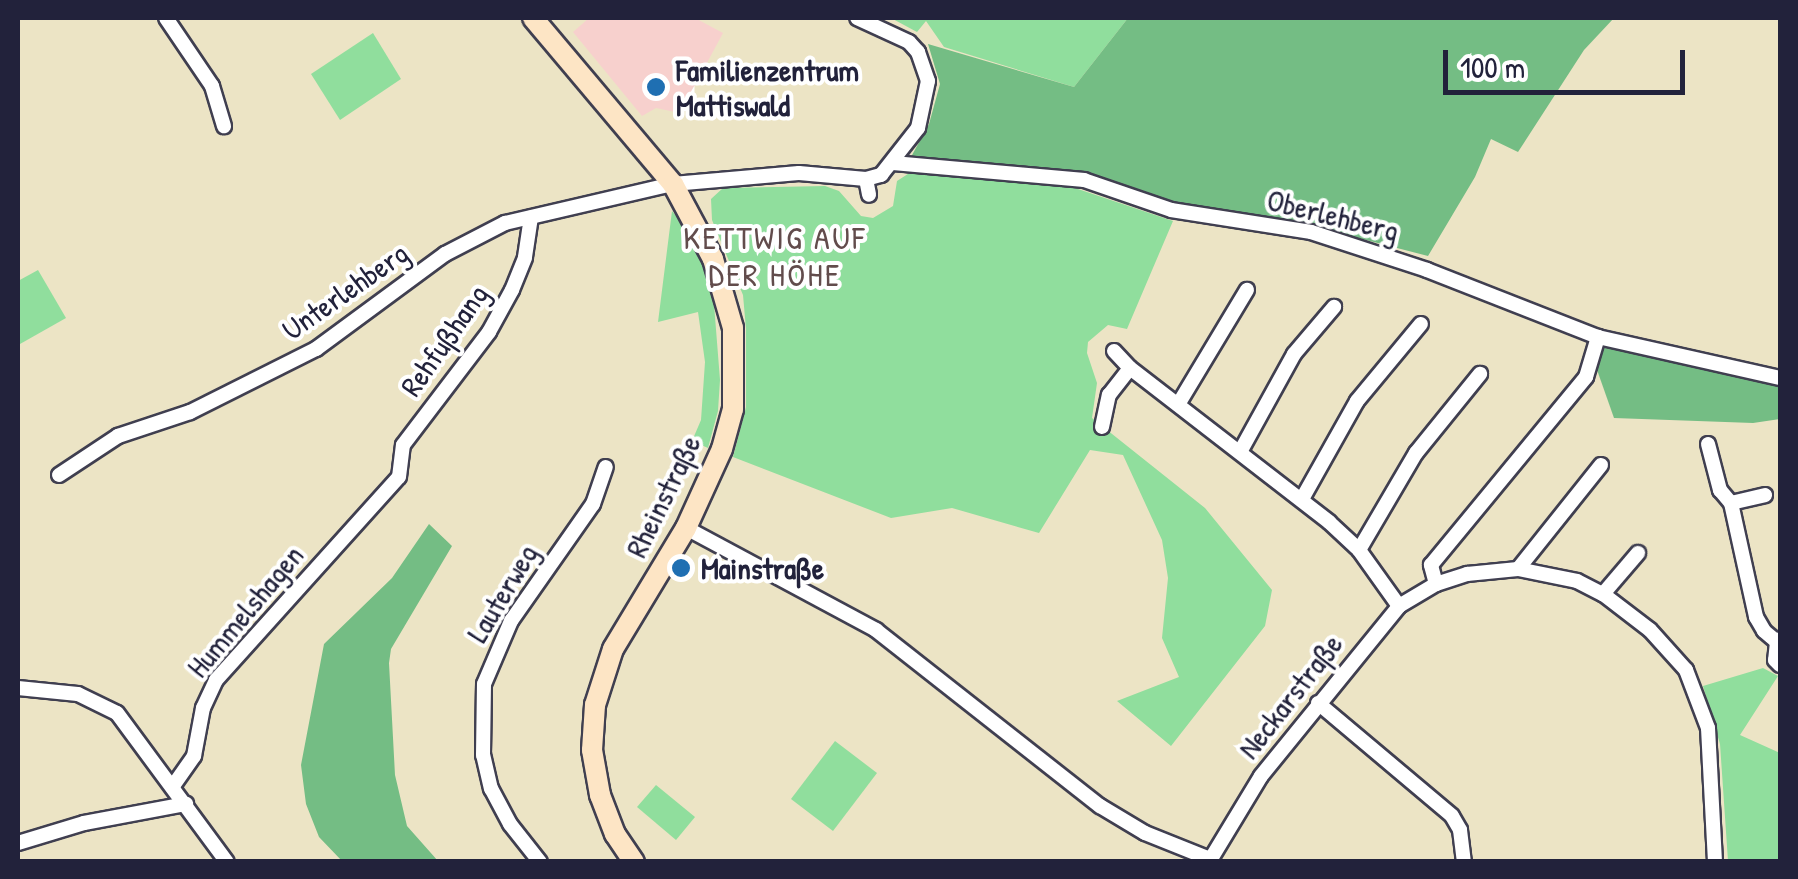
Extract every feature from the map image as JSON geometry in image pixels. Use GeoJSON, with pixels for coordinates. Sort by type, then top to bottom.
{"type":"FeatureCollection","features":[{"type":"Feature","properties":{"kind":"street"},"geometry":{"type":"LineString","coordinates":[[166,18],[212,86],[224,126]]}},
{"type":"Feature","properties":{"kind":"street","name":"Rheinstraße"},"geometry":{"type":"LineString","coordinates":[[533,18],[674,184],[713,259],[733,328],[732,408],[708,484],[614,649],[595,706],[592,750],[600,795],[615,834],[634,862]]}},
{"type":"Feature","properties":{"kind":"street"},"geometry":{"type":"LineString","coordinates":[[674,184],[799,173],[866,179],[881,175],[918,128],[928,81],[909,42],[857,18]]}},
{"type":"Feature","properties":{"kind":"street","name":"Oberlehberg"},"geometry":{"type":"LineString","coordinates":[[893,163],[1084,180],[1171,210],[1311,232],[1427,270],[1598,337],[1780,378]]}},
{"type":"Feature","properties":{"kind":"street"},"geometry":{"type":"LineString","coordinates":[[866,179],[869,195]]}},
{"type":"Feature","properties":{"kind":"street","name":"Unterlehberg"},"geometry":{"type":"LineString","coordinates":[[59,475],[118,436],[190,412],[316,349],[445,254],[490,230],[531,216],[674,184]]}},
{"type":"Feature","properties":{"kind":"street","name":"Rehfußhang"},"geometry":{"type":"LineString","coordinates":[[390,487],[399,477],[402,445],[489,332],[512,290],[525,256],[531,216]]}},
{"type":"Feature","properties":{"kind":"street"},"geometry":{"type":"LineString","coordinates":[[1179,402],[1247,290]]}},
{"type":"Feature","properties":{"kind":"street"},"geometry":{"type":"LineString","coordinates":[[1240,452],[1294,354],[1334,307]]}},
{"type":"Feature","properties":{"kind":"street"},"geometry":{"type":"LineString","coordinates":[[1302,498],[1357,401],[1420,324]]}},
{"type":"Feature","properties":{"kind":"street"},"geometry":{"type":"LineString","coordinates":[[1436,584],[1431,565],[1586,377],[1598,337]]}},
{"type":"Feature","properties":{"kind":"street"},"geometry":{"type":"LineString","coordinates":[[1114,350],[1130,368],[1302,498],[1359,550],[1399,606]]}},
{"type":"Feature","properties":{"kind":"street"},"geometry":{"type":"LineString","coordinates":[[1102,427],[1110,396],[1130,368]]}},
{"type":"Feature","properties":{"kind":"street"},"geometry":{"type":"LineString","coordinates":[[1359,550],[1416,453],[1480,374]]}},
{"type":"Feature","properties":{"kind":"street"},"geometry":{"type":"LineString","coordinates":[[1708,444],[1720,490],[1731,503],[1756,617],[1764,632],[1779,640],[1775,660],[1780,665]]}},
{"type":"Feature","properties":{"kind":"street"},"geometry":{"type":"LineString","coordinates":[[1518,568],[1601,465]]}},
{"type":"Feature","properties":{"kind":"street","name":"Lauterweg"},"geometry":{"type":"LineString","coordinates":[[540,862],[510,824],[491,789],[483,755],[484,684],[510,621],[593,504],[606,467]]}},
{"type":"Feature","properties":{"kind":"street","name":"Hummelshagen"},"geometry":{"type":"LineString","coordinates":[[174,786],[194,756],[203,708],[216,680],[390,487]]}},
{"type":"Feature","properties":{"kind":"street"},"geometry":{"type":"LineString","coordinates":[[1731,503],[1764,495]]}},
{"type":"Feature","properties":{"kind":"street"},"geometry":{"type":"LineString","coordinates":[[686,528],[845,610],[916,658],[1100,806],[1145,833],[1210,860]]}},
{"type":"Feature","properties":{"kind":"street"},"geometry":{"type":"LineString","coordinates":[[1603,594],[1638,553]]}},
{"type":"Feature","properties":{"kind":"street","name":"Neckarstraße"},"geometry":{"type":"LineString","coordinates":[[1210,860],[1261,776],[1399,606],[1436,584],[1467,574],[1518,568],[1577,581],[1603,594],[1674,653],[1703,708],[1712,768],[1716,862]]}},
{"type":"Feature","properties":{"kind":"street"},"geometry":{"type":"LineString","coordinates":[[18,688],[97,699],[132,729],[227,862]]}},
{"type":"Feature","properties":{"kind":"street"},"geometry":{"type":"LineString","coordinates":[[1318,703],[1452,816],[1460,830],[1464,862]]}},
{"type":"Feature","properties":{"kind":"street"},"geometry":{"type":"LineString","coordinates":[[18,843],[84,823],[186,804]]}},
{"type":"Feature","properties":{"kind":"shaded area","name":"Familienzentrum Mattiswald"},"geometry":{"type":"Polygon","coordinates":[[[589,18],[695,18],[723,33],[680,113],[656,108],[642,116],[573,32],[589,18]]]}},
{"type":"Feature","properties":{"kind":"green space"},"geometry":{"type":"Polygon","coordinates":[[[891,18],[1128,18],[1074,87],[944,47],[926,21],[917,32],[891,18]]]}},
{"type":"Feature","properties":{"kind":"green space"},"geometry":{"type":"Polygon","coordinates":[[[1128,18],[1614,18],[1584,50],[1518,152],[1491,139],[1475,177],[1428,256],[1308,225],[1170,202],[1105,178],[911,157],[929,124],[940,84],[928,44],[1074,87],[1128,18]]]}},
{"type":"Feature","properties":{"kind":"green space"},"geometry":{"type":"Polygon","coordinates":[[[373,33],[401,79],[340,120],[311,74],[373,33]]]}},
{"type":"Feature","properties":{"kind":"green space"},"geometry":{"type":"Polygon","coordinates":[[[911,172],[1075,188],[1173,221],[1127,329],[1108,325],[1088,342],[1087,353],[1097,383],[1092,418],[1205,508],[1272,590],[1265,626],[1171,746],[1117,701],[1179,677],[1162,638],[1168,578],[1162,540],[1123,455],[1090,450],[1039,533],[952,508],[891,518],[733,457],[746,407],[746,329],[743,295],[712,220],[711,199],[723,188],[825,186],[839,191],[861,216],[873,218],[893,206],[897,181],[911,172]]]}},
{"type":"Feature","properties":{"kind":"green space"},"geometry":{"type":"Polygon","coordinates":[[[672,211],[694,238],[714,304],[720,380],[718,411],[708,448],[692,441],[701,420],[705,362],[698,312],[658,322],[672,211]]]}},
{"type":"Feature","properties":{"kind":"green space"},"geometry":{"type":"Polygon","coordinates":[[[38,270],[66,318],[20,344],[18,281],[38,270]]]}},
{"type":"Feature","properties":{"kind":"green space"},"geometry":{"type":"Polygon","coordinates":[[[1603,347],[1780,385],[1780,419],[1753,423],[1614,418],[1596,367],[1603,347]]]}},
{"type":"Feature","properties":{"kind":"green space"},"geometry":{"type":"Polygon","coordinates":[[[429,524],[452,546],[391,649],[389,663],[395,775],[407,826],[438,861],[342,861],[319,837],[306,804],[301,765],[324,644],[392,578],[429,524]]]}},
{"type":"Feature","properties":{"kind":"green space"},"geometry":{"type":"Polygon","coordinates":[[[1763,668],[1778,676],[1740,735],[1780,753],[1780,861],[1728,861],[1720,744],[1703,686],[1763,668]]]}},
{"type":"Feature","properties":{"kind":"green space"},"geometry":{"type":"Polygon","coordinates":[[[835,741],[877,773],[833,831],[791,799],[835,741]]]}},
{"type":"Feature","properties":{"kind":"green space"},"geometry":{"type":"Polygon","coordinates":[[[656,785],[695,817],[676,840],[637,807],[656,785]]]}},
{"type":"Feature","properties":{"kind":"place","name":"Familienzentrum Mattiswald"},"geometry":{"type":"Point","coordinates":[656,87]}},
{"type":"Feature","properties":{"kind":"place","name":"Mainstraße"},"geometry":{"type":"Point","coordinates":[681,568]}},
{"type":"Feature","properties":{"kind":"district","name":"KETTWIG AUF DER HÖHE"},"geometry":{"type":"Point","coordinates":[775,258]}}]}
